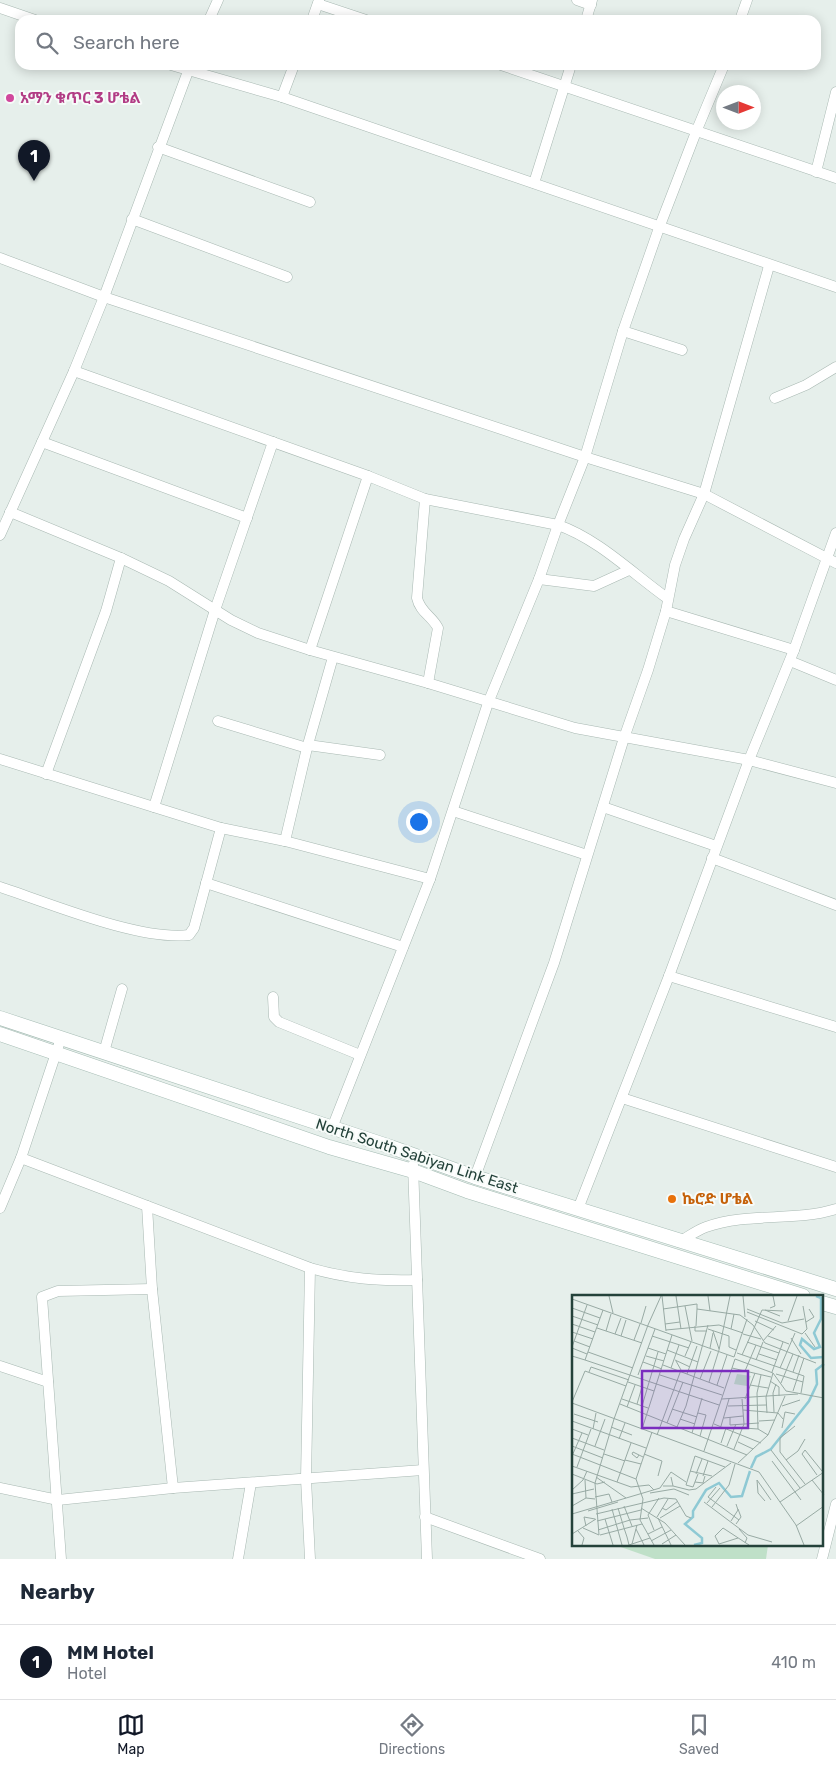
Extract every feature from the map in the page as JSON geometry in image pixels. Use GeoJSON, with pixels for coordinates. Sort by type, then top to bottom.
{"type":"FeatureCollection","features":[{"type":"Feature","properties":{"kind":"main road","name":"North South Sabiyan Link East"},"geometry":{"type":"LineString","coordinates":[[0,1018],[475,1177],[836,1289]]}},
{"type":"Feature","properties":{"kind":"main road","name":"North South Sabiyan Link East"},"geometry":{"type":"LineString","coordinates":[[0,1034],[58,1052],[329,1147],[413,1171],[466,1191],[800,1295]]}},
{"type":"Feature","properties":{"kind":"main road"},"geometry":{"type":"LineString","coordinates":[[622,1240],[628,1225]]}},
{"type":"Feature","properties":{"kind":"main road"},"geometry":{"type":"LineString","coordinates":[[824,1303],[836,1307]]}},
{"type":"Feature","properties":{"kind":"street"},"geometry":{"type":"LineString","coordinates":[[211,15],[218,0]]}},
{"type":"Feature","properties":{"kind":"street"},"geometry":{"type":"LineString","coordinates":[[577,0],[592,2],[588,15]]}},
{"type":"Feature","properties":{"kind":"street"},"geometry":{"type":"LineString","coordinates":[[742,15],[747,0]]}},
{"type":"Feature","properties":{"kind":"street"},"geometry":{"type":"LineString","coordinates":[[314,15],[319,2],[353,15]]}},
{"type":"Feature","properties":{"kind":"street"},"geometry":{"type":"LineString","coordinates":[[0,8],[20,15]]}},
{"type":"Feature","properties":{"kind":"street"},"geometry":{"type":"LineString","coordinates":[[0,535],[74,372],[104,297],[158,147],[188,70]]}},
{"type":"Feature","properties":{"kind":"street"},"geometry":{"type":"LineString","coordinates":[[195,70],[282,97],[836,288]]}},
{"type":"Feature","properties":{"kind":"street"},"geometry":{"type":"LineString","coordinates":[[282,97],[292,70]]}},
{"type":"Feature","properties":{"kind":"street"},"geometry":{"type":"LineString","coordinates":[[516,70],[836,178]]}},
{"type":"Feature","properties":{"kind":"street"},"geometry":{"type":"LineString","coordinates":[[534,183],[570,70]]}},
{"type":"Feature","properties":{"kind":"street"},"geometry":{"type":"LineString","coordinates":[[332,1128],[430,879],[488,702],[539,579],[585,457],[624,331],[660,228],[696,132],[722,70]]}},
{"type":"Feature","properties":{"kind":"street"},"geometry":{"type":"LineString","coordinates":[[816,172],[836,92]]}},
{"type":"Feature","properties":{"kind":"street"},"geometry":{"type":"LineString","coordinates":[[158,147],[310,202]]}},
{"type":"Feature","properties":{"kind":"street"},"geometry":{"type":"LineString","coordinates":[[132,219],[287,277]]}},
{"type":"Feature","properties":{"kind":"street"},"geometry":{"type":"LineString","coordinates":[[0,258],[104,297],[585,457],[704,494],[831,561]]}},
{"type":"Feature","properties":{"kind":"street"},"geometry":{"type":"LineString","coordinates":[[475,1177],[554,962],[666,611],[667,598],[684,539],[704,494],[769,266]]}},
{"type":"Feature","properties":{"kind":"street"},"geometry":{"type":"LineString","coordinates":[[624,331],[682,350]]}},
{"type":"Feature","properties":{"kind":"street"},"geometry":{"type":"LineString","coordinates":[[775,398],[806,385],[836,367]]}},
{"type":"Feature","properties":{"kind":"street"},"geometry":{"type":"LineString","coordinates":[[74,372],[368,476],[425,499],[558,525],[576,531],[597,544],[667,598]]}},
{"type":"Feature","properties":{"kind":"street"},"geometry":{"type":"LineString","coordinates":[[42,442],[247,518]]}},
{"type":"Feature","properties":{"kind":"street"},"geometry":{"type":"LineString","coordinates":[[154,807],[214,610],[273,442]]}},
{"type":"Feature","properties":{"kind":"street"},"geometry":{"type":"LineString","coordinates":[[310,650],[368,476]]}},
{"type":"Feature","properties":{"kind":"street"},"geometry":{"type":"LineString","coordinates":[[425,499],[417,598],[420,608],[438,628],[428,683]]}},
{"type":"Feature","properties":{"kind":"street"},"geometry":{"type":"LineString","coordinates":[[10,512],[121,558],[169,581],[214,610],[258,633],[575,728],[749,760],[836,783]]}},
{"type":"Feature","properties":{"kind":"street"},"geometry":{"type":"LineString","coordinates":[[578,1209],[670,976],[749,760],[831,561],[836,533]]}},
{"type":"Feature","properties":{"kind":"street"},"geometry":{"type":"LineString","coordinates":[[46,774],[106,612],[121,558]]}},
{"type":"Feature","properties":{"kind":"street"},"geometry":{"type":"LineString","coordinates":[[539,579],[594,586],[629,570]]}},
{"type":"Feature","properties":{"kind":"street"},"geometry":{"type":"LineString","coordinates":[[666,611],[794,650]]}},
{"type":"Feature","properties":{"kind":"street"},"geometry":{"type":"LineString","coordinates":[[285,841],[307,746],[333,656]]}},
{"type":"Feature","properties":{"kind":"street"},"geometry":{"type":"LineString","coordinates":[[790,661],[836,680]]}},
{"type":"Feature","properties":{"kind":"street"},"geometry":{"type":"LineString","coordinates":[[218,721],[307,746],[380,755]]}},
{"type":"Feature","properties":{"kind":"street"},"geometry":{"type":"LineString","coordinates":[[0,760],[221,828],[285,841],[430,879]]}},
{"type":"Feature","properties":{"kind":"street"},"geometry":{"type":"LineString","coordinates":[[602,807],[716,846]]}},
{"type":"Feature","properties":{"kind":"street"},"geometry":{"type":"LineString","coordinates":[[453,811],[587,856]]}},
{"type":"Feature","properties":{"kind":"street"},"geometry":{"type":"LineString","coordinates":[[0,887],[123,927],[147,932],[189,935],[194,928],[221,828]]}},
{"type":"Feature","properties":{"kind":"street"},"geometry":{"type":"LineString","coordinates":[[712,858],[836,905]]}},
{"type":"Feature","properties":{"kind":"street"},"geometry":{"type":"LineString","coordinates":[[206,883],[403,947]]}},
{"type":"Feature","properties":{"kind":"street"},"geometry":{"type":"LineString","coordinates":[[670,976],[836,1027]]}},
{"type":"Feature","properties":{"kind":"street"},"geometry":{"type":"LineString","coordinates":[[104,1052],[122,989]]}},
{"type":"Feature","properties":{"kind":"street"},"geometry":{"type":"LineString","coordinates":[[273,997],[274,1017],[279,1022],[360,1055]]}},
{"type":"Feature","properties":{"kind":"street"},"geometry":{"type":"LineString","coordinates":[[0,1208],[21,1158],[58,1052],[61,1038]]}},
{"type":"Feature","properties":{"kind":"street"},"geometry":{"type":"LineString","coordinates":[[622,1098],[836,1165]]}},
{"type":"Feature","properties":{"kind":"street"},"geometry":{"type":"LineString","coordinates":[[414,1155],[413,1171],[427,1559]]}},
{"type":"Feature","properties":{"kind":"street"},"geometry":{"type":"LineString","coordinates":[[21,1158],[310,1268],[338,1276],[372,1281],[417,1280]]}},
{"type":"Feature","properties":{"kind":"street"},"geometry":{"type":"LineString","coordinates":[[146,1206],[152,1289],[173,1488]]}},
{"type":"Feature","properties":{"kind":"street"},"geometry":{"type":"LineString","coordinates":[[680,1242],[706,1227],[727,1222],[836,1209]]}},
{"type":"Feature","properties":{"kind":"street"},"geometry":{"type":"LineString","coordinates":[[310,1268],[306,1479],[310,1559]]}},
{"type":"Feature","properties":{"kind":"street"},"geometry":{"type":"LineString","coordinates":[[61,1559],[42,1297],[58,1292],[152,1289]]}},
{"type":"Feature","properties":{"kind":"street"},"geometry":{"type":"LineString","coordinates":[[0,1366],[48,1382]]}},
{"type":"Feature","properties":{"kind":"street"},"geometry":{"type":"LineString","coordinates":[[0,1488],[58,1500],[173,1488],[423,1470]]}},
{"type":"Feature","properties":{"kind":"street"},"geometry":{"type":"LineString","coordinates":[[238,1559],[251,1483]]}},
{"type":"Feature","properties":{"kind":"street"},"geometry":{"type":"LineString","coordinates":[[822,1559],[835,1510]]}},
{"type":"Feature","properties":{"kind":"street"},"geometry":{"type":"LineString","coordinates":[[425,1517],[540,1559]]}},
{"type":"Feature","properties":{"kind":"green space"},"geometry":{"type":"Polygon","coordinates":[[[618,1546],[768,1546],[766,1559],[655,1559],[618,1546]]]}},
{"type":"Feature","properties":{"kind":"place","name":"አማን ቁጥር 3 ሆቴል"},"geometry":{"type":"Point","coordinates":[10,98]}},
{"type":"Feature","properties":{"kind":"place","name":"MM Hotel"},"geometry":{"type":"Point","coordinates":[34,181]}},
{"type":"Feature","properties":{"kind":"place","name":"ኬሮድ ሆቴል"},"geometry":{"type":"Point","coordinates":[672,1199]}}]}
